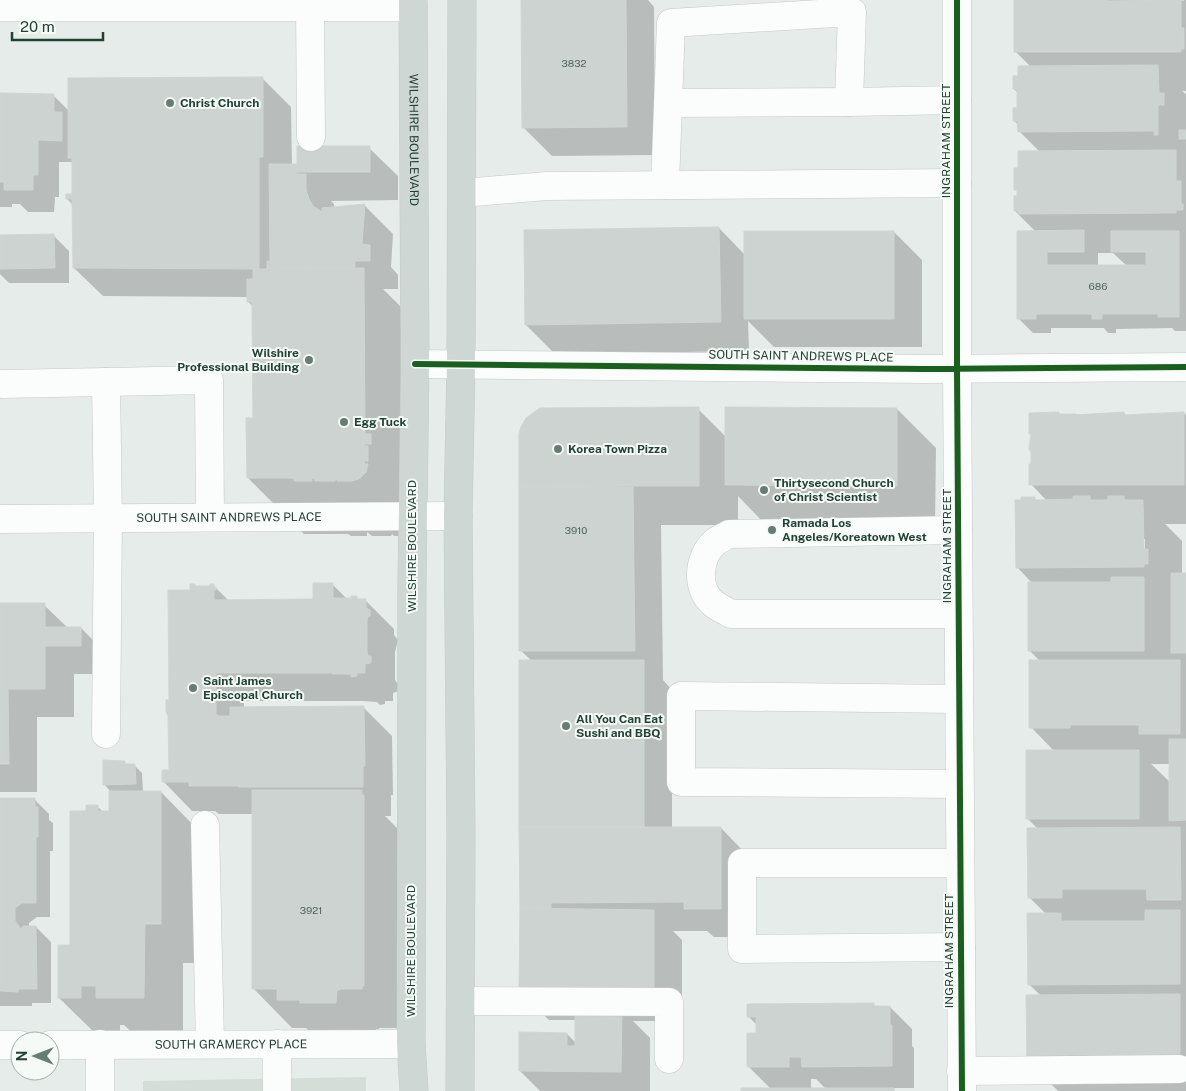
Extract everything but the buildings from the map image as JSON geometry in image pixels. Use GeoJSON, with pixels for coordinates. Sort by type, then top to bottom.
{"type":"FeatureCollection","features":[{"type":"Feature","properties":{"kind":"main road"},"geometry":{"type":"LineString","coordinates":[[460,1091],[458,516],[461,364],[462,0]]}},
{"type":"Feature","properties":{"kind":"main road","name":"WILSHIRE BOULEVARD"},"geometry":{"type":"LineString","coordinates":[[413,4],[415,364],[412,516],[411,1044],[414,1091]]}},
{"type":"Feature","properties":{"kind":"street","name":"INGRAHAM STREET"},"geometry":{"type":"LineString","coordinates":[[957,0],[958,614],[962,1081]]}},
{"type":"Feature","properties":{"kind":"street"},"geometry":{"type":"LineString","coordinates":[[0,7],[413,4]]}},
{"type":"Feature","properties":{"kind":"street"},"geometry":{"type":"LineString","coordinates":[[294,5],[311,138]]}},
{"type":"Feature","properties":{"kind":"street"},"geometry":{"type":"LineString","coordinates":[[665,185],[671,23],[852,12],[849,102]]}},
{"type":"Feature","properties":{"kind":"street"},"geometry":{"type":"LineString","coordinates":[[668,103],[957,100]]}},
{"type":"Feature","properties":{"kind":"street"},"geometry":{"type":"LineString","coordinates":[[462,194],[548,186],[957,183]]}},
{"type":"Feature","properties":{"kind":"street","name":"SOUTH SAINT ANDREWS PLACE"},"geometry":{"type":"LineString","coordinates":[[415,364],[957,369],[1186,367]]}},
{"type":"Feature","properties":{"kind":"street"},"geometry":{"type":"LineString","coordinates":[[2,384],[209,380],[210,517]]}},
{"type":"Feature","properties":{"kind":"street"},"geometry":{"type":"LineString","coordinates":[[106,382],[108,518],[106,734]]}},
{"type":"Feature","properties":{"kind":"street","name":"SOUTH SAINT ANDREWS PLACE"},"geometry":{"type":"LineString","coordinates":[[0,519],[458,516]]}},
{"type":"Feature","properties":{"kind":"street"},"geometry":{"type":"LineString","coordinates":[[958,530],[729,534],[716,542],[705,555],[700,574],[702,589],[713,604],[731,614],[958,614]]}},
{"type":"Feature","properties":{"kind":"street"},"geometry":{"type":"LineString","coordinates":[[959,699],[681,696],[680,782],[960,784]]}},
{"type":"Feature","properties":{"kind":"street"},"geometry":{"type":"LineString","coordinates":[[205,824],[210,1044]]}},
{"type":"Feature","properties":{"kind":"street"},"geometry":{"type":"LineString","coordinates":[[960,863],[742,863],[742,949],[961,947]]}},
{"type":"Feature","properties":{"kind":"street"},"geometry":{"type":"LineString","coordinates":[[461,1001],[669,1002],[669,1059]]}},
{"type":"Feature","properties":{"kind":"street"},"geometry":{"type":"LineString","coordinates":[[100,1044],[100,1091]]}},
{"type":"Feature","properties":{"kind":"street"},"geometry":{"type":"LineString","coordinates":[[277,1044],[277,1091]]}},
{"type":"Feature","properties":{"kind":"street","name":"SOUTH GRAMERCY PLACE"},"geometry":{"type":"LineString","coordinates":[[60,1045],[411,1044]]}},
{"type":"Feature","properties":{"kind":"street"},"geometry":{"type":"LineString","coordinates":[[962,1081],[1179,1069]]}},
{"type":"Feature","properties":{"kind":"shaded area"},"geometry":{"type":"Polygon","coordinates":[[[366,1077],[366,1091],[143,1091],[143,1081],[366,1077]]]}},
{"type":"Feature","properties":{"kind":"cycle path"},"geometry":{"type":"LineString","coordinates":[[957,0],[957,369],[962,1091]]}},
{"type":"Feature","properties":{"kind":"cycle path"},"geometry":{"type":"LineString","coordinates":[[415,364],[924,369],[1186,367]]}},
{"type":"Feature","properties":{"kind":"place","name":"Christ Church"},"geometry":{"type":"Point","coordinates":[170,103]}},
{"type":"Feature","properties":{"kind":"place","name":"Wilshire Professional Building"},"geometry":{"type":"Point","coordinates":[309,360]}},
{"type":"Feature","properties":{"kind":"place","name":"Egg Tuck"},"geometry":{"type":"Point","coordinates":[344,422]}},
{"type":"Feature","properties":{"kind":"place","name":"Korea Town Pizza"},"geometry":{"type":"Point","coordinates":[558,449]}},
{"type":"Feature","properties":{"kind":"place","name":"Thirtysecond Church of Christ Scientist"},"geometry":{"type":"Point","coordinates":[764,490]}},
{"type":"Feature","properties":{"kind":"place","name":"Ramada Los Angeles/Koreatown West"},"geometry":{"type":"Point","coordinates":[772,530]}},
{"type":"Feature","properties":{"kind":"place","name":"Saint James Episcopal Church"},"geometry":{"type":"Point","coordinates":[193,688]}},
{"type":"Feature","properties":{"kind":"place","name":"All You Can Eat Sushi and BBQ"},"geometry":{"type":"Point","coordinates":[566,726]}}]}
